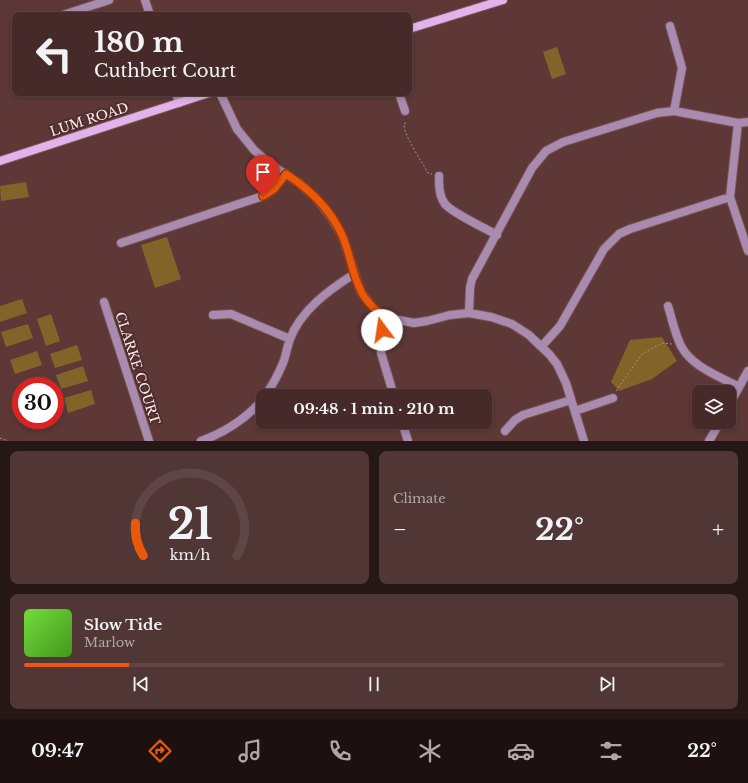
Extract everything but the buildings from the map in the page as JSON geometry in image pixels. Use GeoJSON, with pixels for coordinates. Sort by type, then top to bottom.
{"type":"FeatureCollection","features":[{"type":"Feature","properties":{"kind":"street"},"geometry":{"type":"LineString","coordinates":[[72,12],[109,0]]}},
{"type":"Feature","properties":{"kind":"street"},"geometry":{"type":"LineString","coordinates":[[145,0],[149,12]]}},
{"type":"Feature","properties":{"kind":"street"},"geometry":{"type":"LineString","coordinates":[[412,28],[503,0]]}},
{"type":"Feature","properties":{"kind":"street"},"geometry":{"type":"LineString","coordinates":[[670,26],[682,68],[674,111]]}},
{"type":"Feature","properties":{"kind":"street"},"geometry":{"type":"LineString","coordinates":[[177,96],[179,103]]}},
{"type":"Feature","properties":{"kind":"street","name":"LUM ROAD"},"geometry":{"type":"LineString","coordinates":[[0,161],[200,96]]}},
{"type":"Feature","properties":{"kind":"street"},"geometry":{"type":"LineString","coordinates":[[221,96],[237,129],[254,150],[270,164],[299,183],[316,198],[331,217],[342,235],[361,292],[383,317],[414,323],[427,321],[450,314],[469,313],[491,317],[512,324],[542,346],[557,364],[566,383],[584,441]]}},
{"type":"Feature","properties":{"kind":"street"},"geometry":{"type":"LineString","coordinates":[[400,96],[405,111]]}},
{"type":"Feature","properties":{"kind":"street"},"geometry":{"type":"LineString","coordinates":[[469,313],[470,288],[472,279],[532,168],[546,151],[563,142],[657,113],[674,111],[738,123],[748,122]]}},
{"type":"Feature","properties":{"kind":"street"},"geometry":{"type":"LineString","coordinates":[[738,123],[730,197],[748,251]]}},
{"type":"Feature","properties":{"kind":"street"},"geometry":{"type":"LineString","coordinates":[[121,243],[263,196],[274,189],[286,174]]}},
{"type":"Feature","properties":{"kind":"street"},"geometry":{"type":"LineString","coordinates":[[439,176],[439,190],[445,203],[451,209],[497,235]]}},
{"type":"Feature","properties":{"kind":"street"},"geometry":{"type":"LineString","coordinates":[[542,346],[560,326],[604,249],[619,234],[630,229],[730,197]]}},
{"type":"Feature","properties":{"kind":"street"},"geometry":{"type":"LineString","coordinates":[[270,389],[283,362],[290,339],[299,323],[310,308],[328,291],[354,274]]}},
{"type":"Feature","properties":{"kind":"street","name":"CLARKE COURT"},"geometry":{"type":"LineString","coordinates":[[104,302],[149,441]]}},
{"type":"Feature","properties":{"kind":"street"},"geometry":{"type":"LineString","coordinates":[[668,306],[681,346],[689,357],[704,368],[739,387]]}},
{"type":"Feature","properties":{"kind":"street"},"geometry":{"type":"LineString","coordinates":[[213,315],[231,314],[290,339]]}},
{"type":"Feature","properties":{"kind":"street"},"geometry":{"type":"LineString","coordinates":[[383,317],[381,353],[392,389]]}},
{"type":"Feature","properties":{"kind":"street"},"geometry":{"type":"LineString","coordinates":[[736,392],[748,371]]}},
{"type":"Feature","properties":{"kind":"street"},"geometry":{"type":"LineString","coordinates":[[575,411],[613,398]]}},
{"type":"Feature","properties":{"kind":"street"},"geometry":{"type":"LineString","coordinates":[[505,431],[515,420],[523,415],[571,400]]}},
{"type":"Feature","properties":{"kind":"street"},"geometry":{"type":"LineString","coordinates":[[201,441],[233,426],[256,407]]}},
{"type":"Feature","properties":{"kind":"street"},"geometry":{"type":"LineString","coordinates":[[404,429],[408,441]]}},
{"type":"Feature","properties":{"kind":"street"},"geometry":{"type":"LineString","coordinates":[[709,441],[716,429]]}},
{"type":"Feature","properties":{"kind":"path"},"geometry":{"type":"LineString","coordinates":[[406,122],[404,127],[410,143],[428,173],[439,176]]}},
{"type":"Feature","properties":{"kind":"path"},"geometry":{"type":"LineString","coordinates":[[613,398],[642,354],[662,343],[681,346]]}},
{"type":"Feature","properties":{"kind":"path"},"geometry":{"type":"LineString","coordinates":[[0,438],[8,441]]}},
{"type":"Feature","properties":{"kind":"shaded area"},"geometry":{"type":"Polygon","coordinates":[[[557,47],[566,74],[552,79],[543,52],[557,47]]]}},
{"type":"Feature","properties":{"kind":"shaded area"},"geometry":{"type":"Polygon","coordinates":[[[26,182],[29,197],[1,201],[0,186],[26,182]]]}},
{"type":"Feature","properties":{"kind":"shaded area"},"geometry":{"type":"Polygon","coordinates":[[[167,237],[181,279],[155,288],[141,245],[167,237]]]}},
{"type":"Feature","properties":{"kind":"shaded area"},"geometry":{"type":"Polygon","coordinates":[[[22,299],[27,313],[0,322],[0,306],[22,299]]]}},
{"type":"Feature","properties":{"kind":"shaded area"},"geometry":{"type":"Polygon","coordinates":[[[51,314],[60,341],[46,346],[37,319],[51,314]]]}},
{"type":"Feature","properties":{"kind":"shaded area"},"geometry":{"type":"Polygon","coordinates":[[[28,324],[33,338],[6,347],[1,332],[28,324]]]}},
{"type":"Feature","properties":{"kind":"shaded area"},"geometry":{"type":"Polygon","coordinates":[[[662,337],[677,361],[652,379],[619,391],[611,382],[630,340],[662,337]]]}},
{"type":"Feature","properties":{"kind":"shaded area"},"geometry":{"type":"Polygon","coordinates":[[[77,345],[82,360],[55,368],[50,354],[77,345]]]}},
{"type":"Feature","properties":{"kind":"shaded area"},"geometry":{"type":"Polygon","coordinates":[[[37,351],[42,365],[15,374],[10,360],[37,351]]]}},
{"type":"Feature","properties":{"kind":"shaded area"},"geometry":{"type":"Polygon","coordinates":[[[83,366],[88,381],[64,388],[64,377],[57,377],[56,375],[83,366]]]}},
{"type":"Feature","properties":{"kind":"shaded area"},"geometry":{"type":"Polygon","coordinates":[[[91,390],[95,404],[68,413],[64,398],[91,390]]]}},
{"type":"Feature","properties":{"kind":"route"},"geometry":{"type":"LineString","coordinates":[[263,196],[274,189],[286,174],[316,198],[331,217],[342,235],[361,292],[383,317],[382,330]]}}]}
